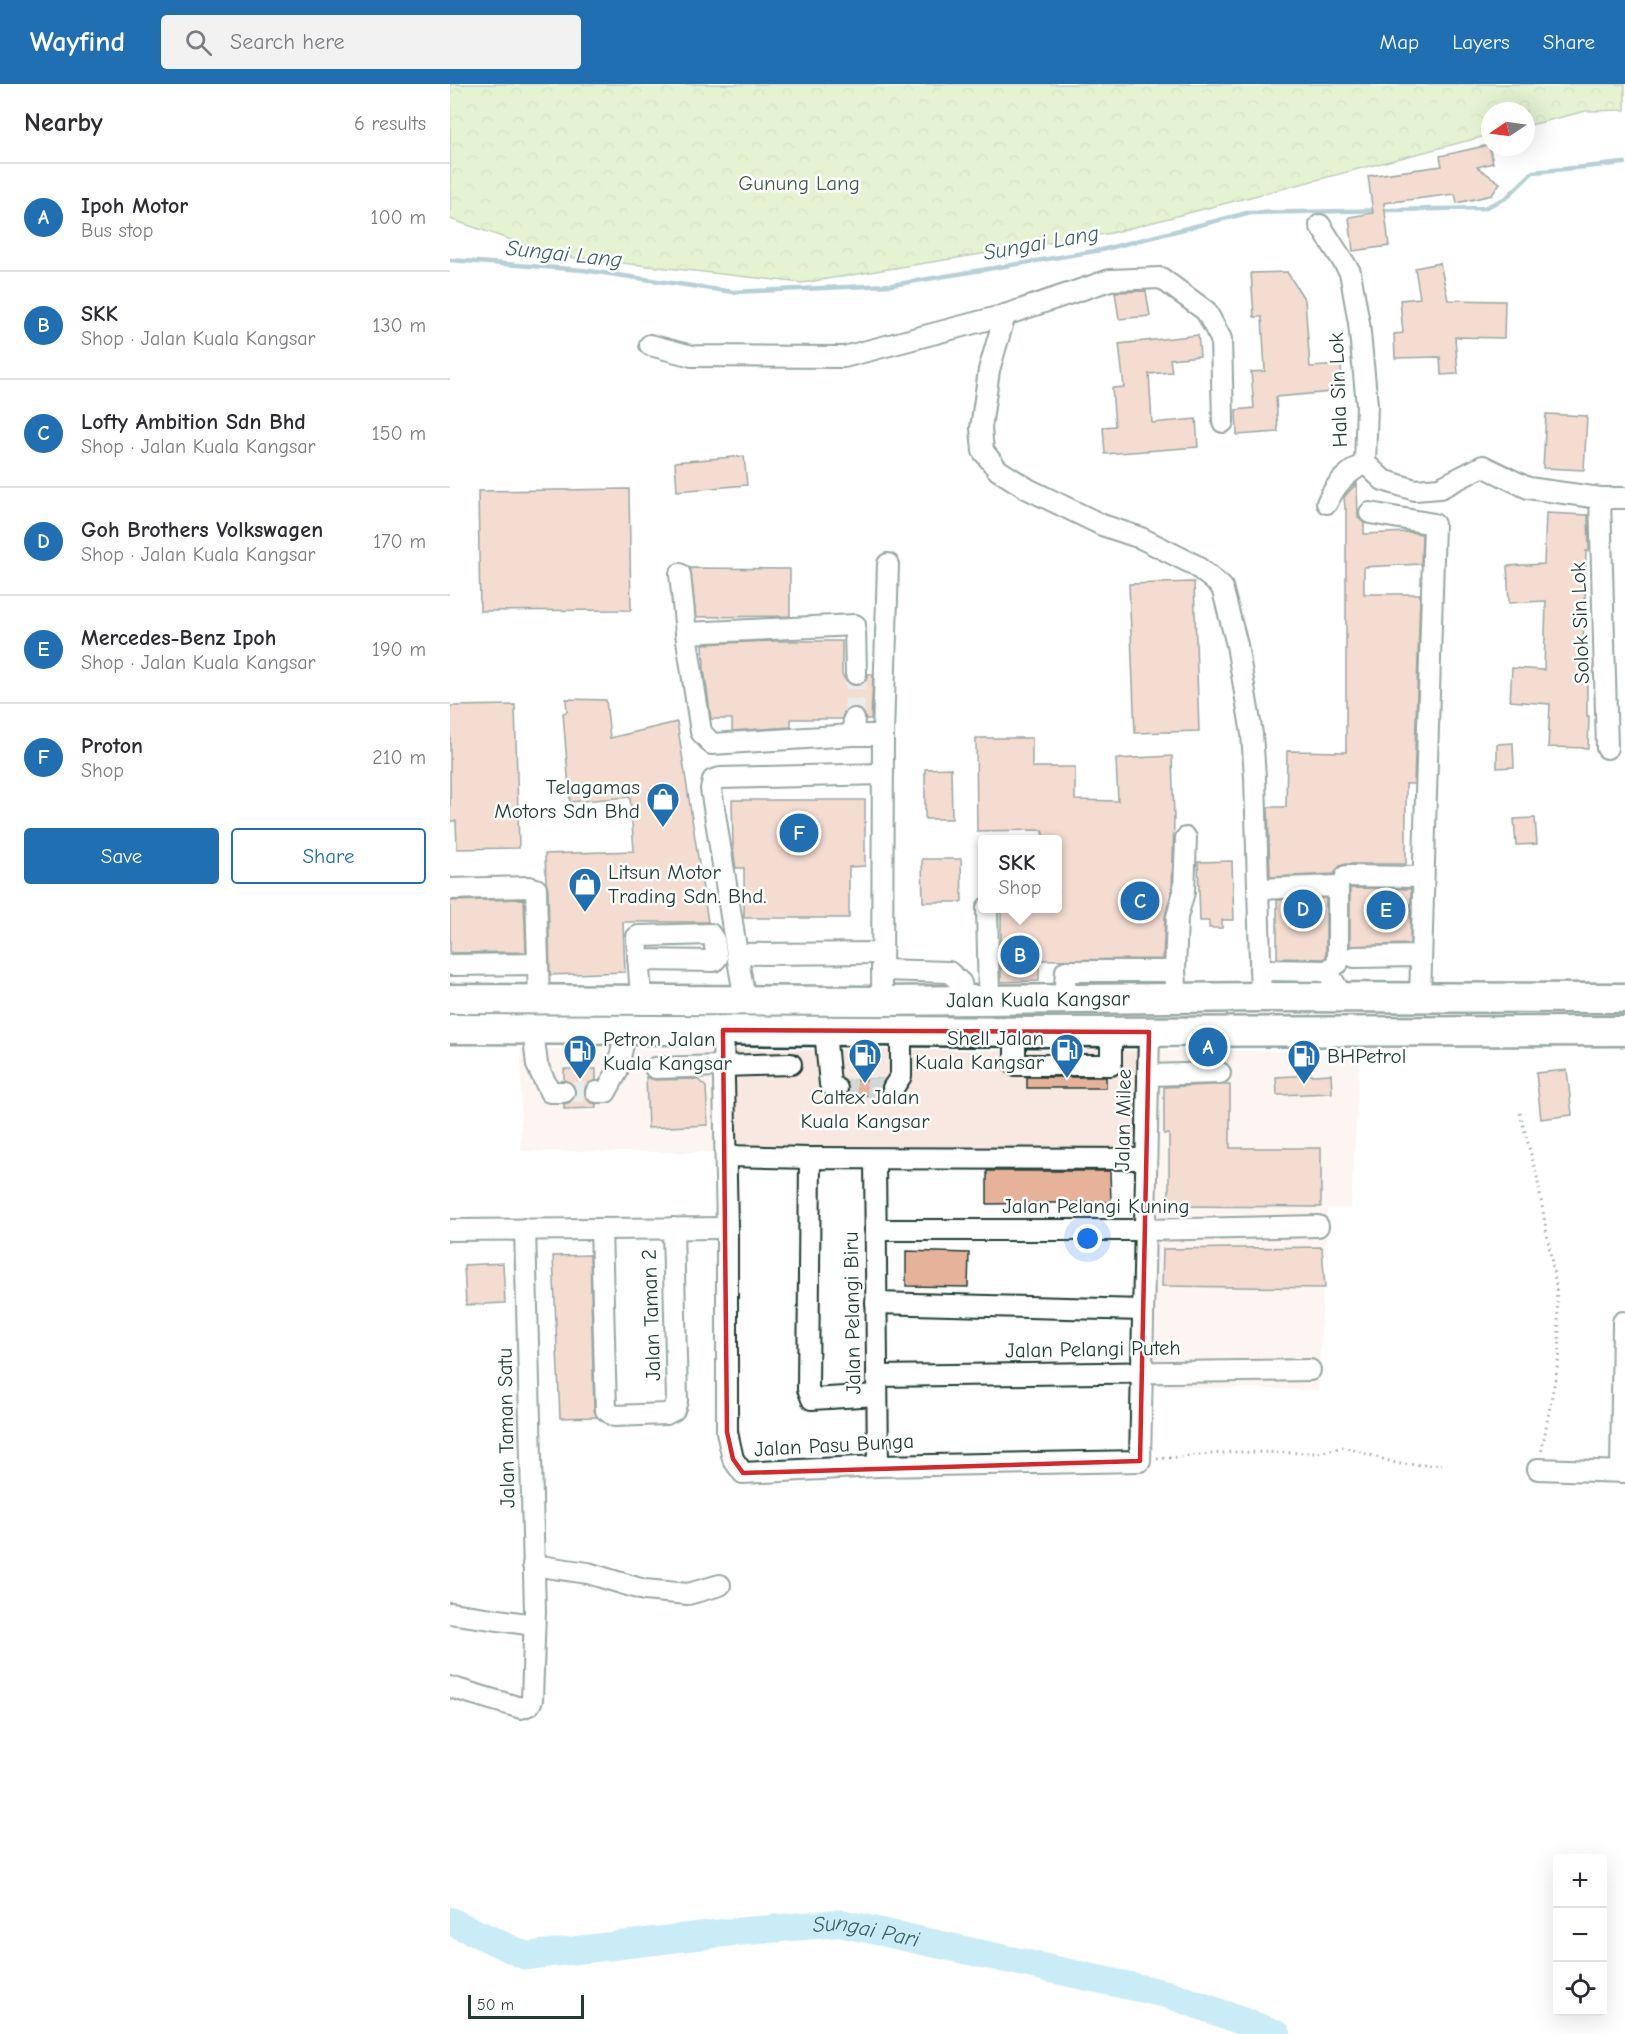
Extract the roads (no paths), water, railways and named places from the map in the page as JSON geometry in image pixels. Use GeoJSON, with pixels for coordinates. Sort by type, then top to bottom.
{"type":"FeatureCollection","features":[{"type":"Feature","properties":{"kind":"highway","name":"Jalan Kuala Kangsar"},"geometry":{"type":"LineString","coordinates":[[450,999],[882,1001],[1064,999],[1176,985],[1260,984],[1342,997],[1625,998]]}},
{"type":"Feature","properties":{"kind":"highway","name":"Jalan Kuala Kangsar"},"geometry":{"type":"LineString","coordinates":[[450,1029],[901,1032],[1625,1031]]}},
{"type":"Feature","properties":{"kind":"street","name":"Hala Sin Lok"},"geometry":{"type":"LineString","coordinates":[[1320,225],[1350,272],[1359,323],[1367,405],[1365,463],[1383,480],[1415,490],[1440,488],[1483,466],[1528,488],[1600,498],[1625,498]]}},
{"type":"Feature","properties":{"kind":"street"},"geometry":{"type":"LineString","coordinates":[[650,345],[692,356],[844,357],[1005,315],[1110,280],[1161,278],[1206,311],[1221,339],[1223,422]]}},
{"type":"Feature","properties":{"kind":"street"},"geometry":{"type":"LineString","coordinates":[[1005,315],[989,370],[981,428],[983,451],[998,470],[1028,489],[1102,525],[1141,538],[1195,565],[1221,587],[1237,645],[1252,734],[1260,984],[1327,971],[1338,963],[1338,886],[1258,889]]}},
{"type":"Feature","properties":{"kind":"street"},"geometry":{"type":"LineString","coordinates":[[1328,502],[1335,487],[1349,472],[1365,463]]}},
{"type":"Feature","properties":{"kind":"street","name":"Solok Sin Lok"},"geometry":{"type":"LineString","coordinates":[[1600,498],[1607,748]]}},
{"type":"Feature","properties":{"kind":"street"},"geometry":{"type":"LineString","coordinates":[[1370,513],[1434,524],[1420,997]]}},
{"type":"Feature","properties":{"kind":"street"},"geometry":{"type":"LineString","coordinates":[[882,1001],[883,735],[888,564]]}},
{"type":"Feature","properties":{"kind":"street"},"geometry":{"type":"LineString","coordinates":[[681,574],[686,633],[700,732],[712,744],[854,727],[883,735]]}},
{"type":"Feature","properties":{"kind":"street"},"geometry":{"type":"LineString","coordinates":[[686,633],[855,625],[856,674]]}},
{"type":"Feature","properties":{"kind":"street"},"geometry":{"type":"LineString","coordinates":[[746,1000],[711,789],[713,780],[883,774]]}},
{"type":"Feature","properties":{"kind":"street"},"geometry":{"type":"LineString","coordinates":[[1176,985],[1177,917],[1184,892],[1185,838]]}},
{"type":"Feature","properties":{"kind":"street"},"geometry":{"type":"LineString","coordinates":[[1346,876],[1423,877]]}},
{"type":"Feature","properties":{"kind":"street"},"geometry":{"type":"LineString","coordinates":[[450,888],[529,887],[536,889],[539,999]]}},
{"type":"Feature","properties":{"kind":"street"},"geometry":{"type":"LineString","coordinates":[[977,1000],[987,913]]}},
{"type":"Feature","properties":{"kind":"street"},"geometry":{"type":"LineString","coordinates":[[737,954],[882,962],[949,972],[977,1000]]}},
{"type":"Feature","properties":{"kind":"street"},"geometry":{"type":"LineString","coordinates":[[1354,957],[1421,956]]}},
{"type":"Feature","properties":{"kind":"street"},"geometry":{"type":"LineString","coordinates":[[644,960],[646,999]]}},
{"type":"Feature","properties":{"kind":"street"},"geometry":{"type":"LineString","coordinates":[[450,965],[538,964]]}},
{"type":"Feature","properties":{"kind":"street"},"geometry":{"type":"LineString","coordinates":[[1327,971],[1342,997]]}},
{"type":"Feature","properties":{"kind":"street"},"geometry":{"type":"LineString","coordinates":[[532,1030],[537,1065],[550,1092],[564,1092]]}},
{"type":"Feature","properties":{"kind":"street"},"geometry":{"type":"LineString","coordinates":[[596,1092],[606,1092],[617,1072],[626,1030]]}},
{"type":"Feature","properties":{"kind":"street","name":"Jalan Pasu Bunga"},"geometry":{"type":"LineString","coordinates":[[723,1030],[727,1228],[727,1432],[733,1458],[743,1473],[878,1466],[1140,1461]]}},
{"type":"Feature","properties":{"kind":"street"},"geometry":{"type":"LineString","coordinates":[[825,1031],[830,1084],[837,1089]]}},
{"type":"Feature","properties":{"kind":"street"},"geometry":{"type":"LineString","coordinates":[[893,1088],[901,1076],[901,1032]]}},
{"type":"Feature","properties":{"kind":"street","name":"Jalan Milee"},"geometry":{"type":"LineString","coordinates":[[1140,1461],[1149,1032]]}},
{"type":"Feature","properties":{"kind":"street"},"geometry":{"type":"LineString","coordinates":[[655,1068],[791,1064]]}},
{"type":"Feature","properties":{"kind":"street"},"geometry":{"type":"LineString","coordinates":[[1148,1075],[1220,1073]]}},
{"type":"Feature","properties":{"kind":"street"},"geometry":{"type":"LineString","coordinates":[[726,1156],[1146,1160]]}},
{"type":"Feature","properties":{"kind":"street","name":"Jalan Pelangi Puteh"},"geometry":{"type":"LineString","coordinates":[[810,1158],[806,1381],[812,1399],[877,1385],[1142,1372],[1310,1370]]}},
{"type":"Feature","properties":{"kind":"street","name":"Jalan Pelangi Biru"},"geometry":{"type":"LineString","coordinates":[[875,1159],[878,1466]]}},
{"type":"Feature","properties":{"kind":"street","name":"Jalan Pelangi Kuning"},"geometry":{"type":"LineString","coordinates":[[875,1230],[1145,1230],[1318,1226]]}},
{"type":"Feature","properties":{"kind":"street","name":"Jalan Taman 2"},"geometry":{"type":"LineString","coordinates":[[601,1229],[606,1410],[614,1416],[666,1414],[674,1410],[677,1401],[673,1228]]}},
{"type":"Feature","properties":{"kind":"street"},"geometry":{"type":"LineString","coordinates":[[450,1230],[727,1228]]}},
{"type":"Feature","properties":{"kind":"street","name":"Jalan Taman Satu"},"geometry":{"type":"LineString","coordinates":[[450,1688],[521,1708],[529,1705],[532,1700],[534,1624],[525,1229]]}},
{"type":"Feature","properties":{"kind":"street"},"geometry":{"type":"LineString","coordinates":[[876,1303],[1143,1310]]}},
{"type":"Feature","properties":{"kind":"street"},"geometry":{"type":"LineString","coordinates":[[1538,1469],[1623,1472],[1623,1322]]}},
{"type":"Feature","properties":{"kind":"street"},"geometry":{"type":"LineString","coordinates":[[533,1565],[588,1573],[644,1590],[688,1593],[720,1585]]}},
{"type":"Feature","properties":{"kind":"street"},"geometry":{"type":"LineString","coordinates":[[450,1613],[534,1624]]}},
{"type":"Feature","properties":{"kind":"waterway","name":"Sungai Lang"},"geometry":{"type":"LineString","coordinates":[[450,260],[583,270],[733,292],[892,285],[1101,250],[1247,213],[1484,208],[1506,198],[1533,172],[1625,163]]}},
{"type":"Feature","properties":{"kind":"waterway","name":"Sungai Pari"},"geometry":{"type":"LineString","coordinates":[[450,1921],[526,1956],[723,1933],[840,1923],[1171,1995],[1277,2034]]}},
{"type":"Feature","properties":{"kind":"tunnel"},"geometry":{"type":"LineString","coordinates":[[854,719],[856,674]]}},
{"type":"Feature","properties":{"kind":"tunnel"},"geometry":{"type":"LineString","coordinates":[[837,1089],[893,1088]]}},
{"type":"Feature","properties":{"kind":"tunnel"},"geometry":{"type":"LineString","coordinates":[[564,1092],[596,1092]]}},
{"type":"Feature","properties":{"kind":"place","name":"Telagamas Motors Sdn Bhd"},"geometry":{"type":"Point","coordinates":[663,828]}},
{"type":"Feature","properties":{"kind":"place","name":"Proton"},"geometry":{"type":"Point","coordinates":[799,833]}},
{"type":"Feature","properties":{"kind":"place","name":"Lofty Ambition Sdn Bhd"},"geometry":{"type":"Point","coordinates":[1140,901]}},
{"type":"Feature","properties":{"kind":"place","name":"Goh Brothers Volkswagen"},"geometry":{"type":"Point","coordinates":[1303,909]}},
{"type":"Feature","properties":{"kind":"place","name":"Mercedes-Benz Ipoh"},"geometry":{"type":"Point","coordinates":[1386,910]}},
{"type":"Feature","properties":{"kind":"place","name":"Litsun Motor Trading Sdn. Bhd."},"geometry":{"type":"Point","coordinates":[585,913]}},
{"type":"Feature","properties":{"kind":"place","name":"SKK"},"geometry":{"type":"Point","coordinates":[1020,955]}},
{"type":"Feature","properties":{"kind":"place","name":"Ipoh Motor"},"geometry":{"type":"Point","coordinates":[1208,1047]}},
{"type":"Feature","properties":{"kind":"place","name":"Shell Jalan Kuala Kangsar"},"geometry":{"type":"Point","coordinates":[1067,1079]}},
{"type":"Feature","properties":{"kind":"place","name":"Petron Jalan Kuala Kangsar"},"geometry":{"type":"Point","coordinates":[580,1080]}},
{"type":"Feature","properties":{"kind":"place","name":"Caltex Jalan Kuala Kangsar"},"geometry":{"type":"Point","coordinates":[865,1084]}},
{"type":"Feature","properties":{"kind":"place","name":"BHPetrol"},"geometry":{"type":"Point","coordinates":[1304,1085]}},
{"type":"Feature","properties":{"kind":"park label","name":"Gunung Lang"},"geometry":{"type":"Point","coordinates":[799,183]}}]}
